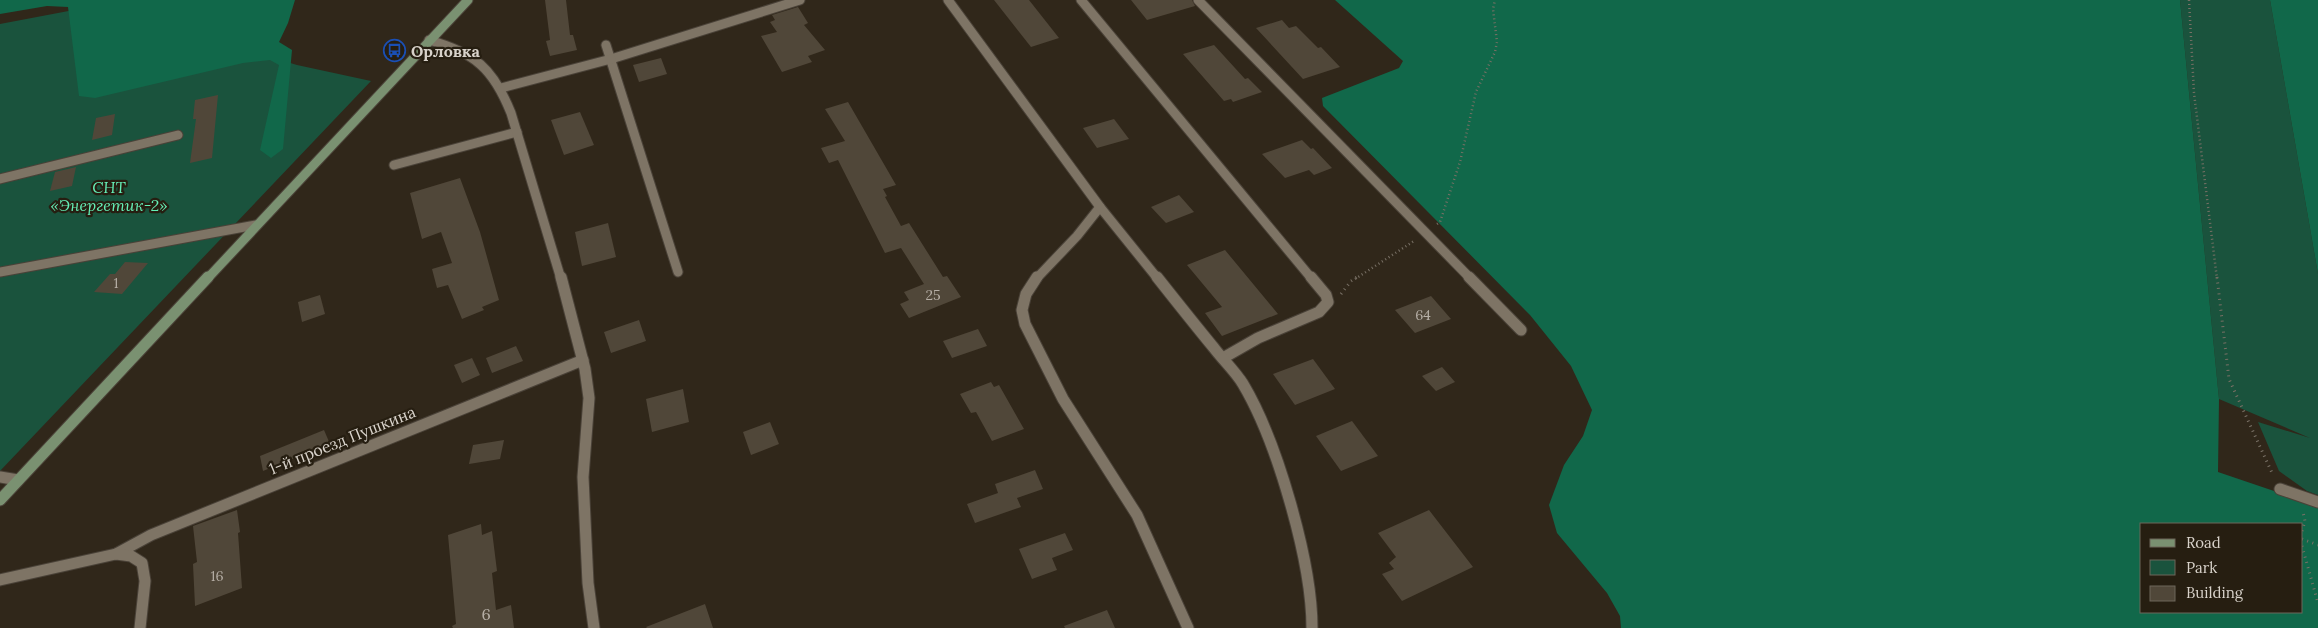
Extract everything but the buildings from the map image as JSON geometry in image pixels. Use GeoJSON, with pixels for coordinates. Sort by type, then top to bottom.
{"type":"FeatureCollection","features":[{"type":"Feature","properties":{"kind":"main road"},"geometry":{"type":"LineString","coordinates":[[0,500],[468,0]]}},
{"type":"Feature","properties":{"kind":"street"},"geometry":{"type":"LineString","coordinates":[[501,88],[611,59],[800,0]]}},
{"type":"Feature","properties":{"kind":"street"},"geometry":{"type":"LineString","coordinates":[[948,0],[1100,207],[1242,383],[1258,412],[1279,466],[1307,571],[1312,628]]}},
{"type":"Feature","properties":{"kind":"street"},"geometry":{"type":"LineString","coordinates":[[1081,0],[1326,295],[1328,302],[1319,312],[1258,338],[1223,358]]}},
{"type":"Feature","properties":{"kind":"street"},"geometry":{"type":"LineString","coordinates":[[1198,0],[1521,330]]}},
{"type":"Feature","properties":{"kind":"street"},"geometry":{"type":"LineString","coordinates":[[429,40],[454,47],[476,59],[501,88],[517,132],[553,247],[583,360],[589,398],[583,477],[588,583],[594,628]]}},
{"type":"Feature","properties":{"kind":"street"},"geometry":{"type":"LineString","coordinates":[[606,45],[678,272]]}},
{"type":"Feature","properties":{"kind":"street"},"geometry":{"type":"LineString","coordinates":[[394,165],[517,132]]}},
{"type":"Feature","properties":{"kind":"street"},"geometry":{"type":"LineString","coordinates":[[0,179],[178,135]]}},
{"type":"Feature","properties":{"kind":"street"},"geometry":{"type":"LineString","coordinates":[[1100,207],[1077,236],[1038,276],[1026,294],[1022,310],[1025,324],[1063,399],[1137,515],[1188,628]]}},
{"type":"Feature","properties":{"kind":"street"},"geometry":{"type":"LineString","coordinates":[[0,272],[256,225]]}},
{"type":"Feature","properties":{"kind":"street","name":"1-й проезд Пушкина"},"geometry":{"type":"LineString","coordinates":[[0,580],[116,554],[151,535],[583,360]]}},
{"type":"Feature","properties":{"kind":"street"},"geometry":{"type":"LineString","coordinates":[[0,477],[18,480]]}},
{"type":"Feature","properties":{"kind":"street"},"geometry":{"type":"LineString","coordinates":[[2280,489],[2318,502]]}},
{"type":"Feature","properties":{"kind":"street"},"geometry":{"type":"LineString","coordinates":[[116,554],[131,556],[142,563],[145,581],[140,628]]}},
{"type":"Feature","properties":{"kind":"path"},"geometry":{"type":"LineString","coordinates":[[1319,312],[1333,303],[1351,281],[1440,222],[1460,162],[1476,92],[1495,52],[1497,42],[1493,9],[1495,0]]}},
{"type":"Feature","properties":{"kind":"path"},"geometry":{"type":"LineString","coordinates":[[2190,0],[2194,93],[2229,379],[2280,489]]}},
{"type":"Feature","properties":{"kind":"path"},"geometry":{"type":"LineString","coordinates":[[2302,509],[2305,521],[2303,528]]}},
{"type":"Feature","properties":{"kind":"path"},"geometry":{"type":"LineString","coordinates":[[2303,539],[2318,545]]}},
{"type":"Feature","properties":{"kind":"path"},"geometry":{"type":"LineString","coordinates":[[2303,550],[2318,603]]}},
{"type":"Feature","properties":{"kind":"green space"},"geometry":{"type":"Polygon","coordinates":[[[0,0],[295,0],[288,23],[279,42],[292,50],[283,149],[271,158],[260,150],[279,65],[270,60],[243,63],[95,98],[79,96],[68,7],[47,6],[0,14],[0,0]]]}},
{"type":"Feature","properties":{"kind":"green space"},"geometry":{"type":"Polygon","coordinates":[[[1335,0],[2180,0],[2219,399],[2218,472],[2318,506],[2318,628],[1621,628],[1620,616],[1607,593],[1557,533],[1549,505],[1564,465],[1583,436],[1592,410],[1571,366],[1530,315],[1323,106],[1322,98],[1399,68],[1403,61],[1335,0]]]}},
{"type":"Feature","properties":{"kind":"green space"},"geometry":{"type":"Polygon","coordinates":[[[2180,0],[2270,0],[2318,274],[2318,495],[2307,491],[2279,471],[2258,422],[2310,438],[2219,399],[2180,0]]]}},
{"type":"Feature","properties":{"kind":"green space"},"geometry":{"type":"Polygon","coordinates":[[[2270,0],[2318,0],[2318,274],[2270,0]]]}},
{"type":"Feature","properties":{"kind":"green space","name":"СНТ «Энергетик-2»"},"geometry":{"type":"Polygon","coordinates":[[[79,9],[247,50],[297,65],[371,81],[0,471],[0,24],[79,9]]]}},
{"type":"Feature","properties":{"kind":"place","name":"Орловка"},"geometry":{"type":"Point","coordinates":[395,51]}}]}
